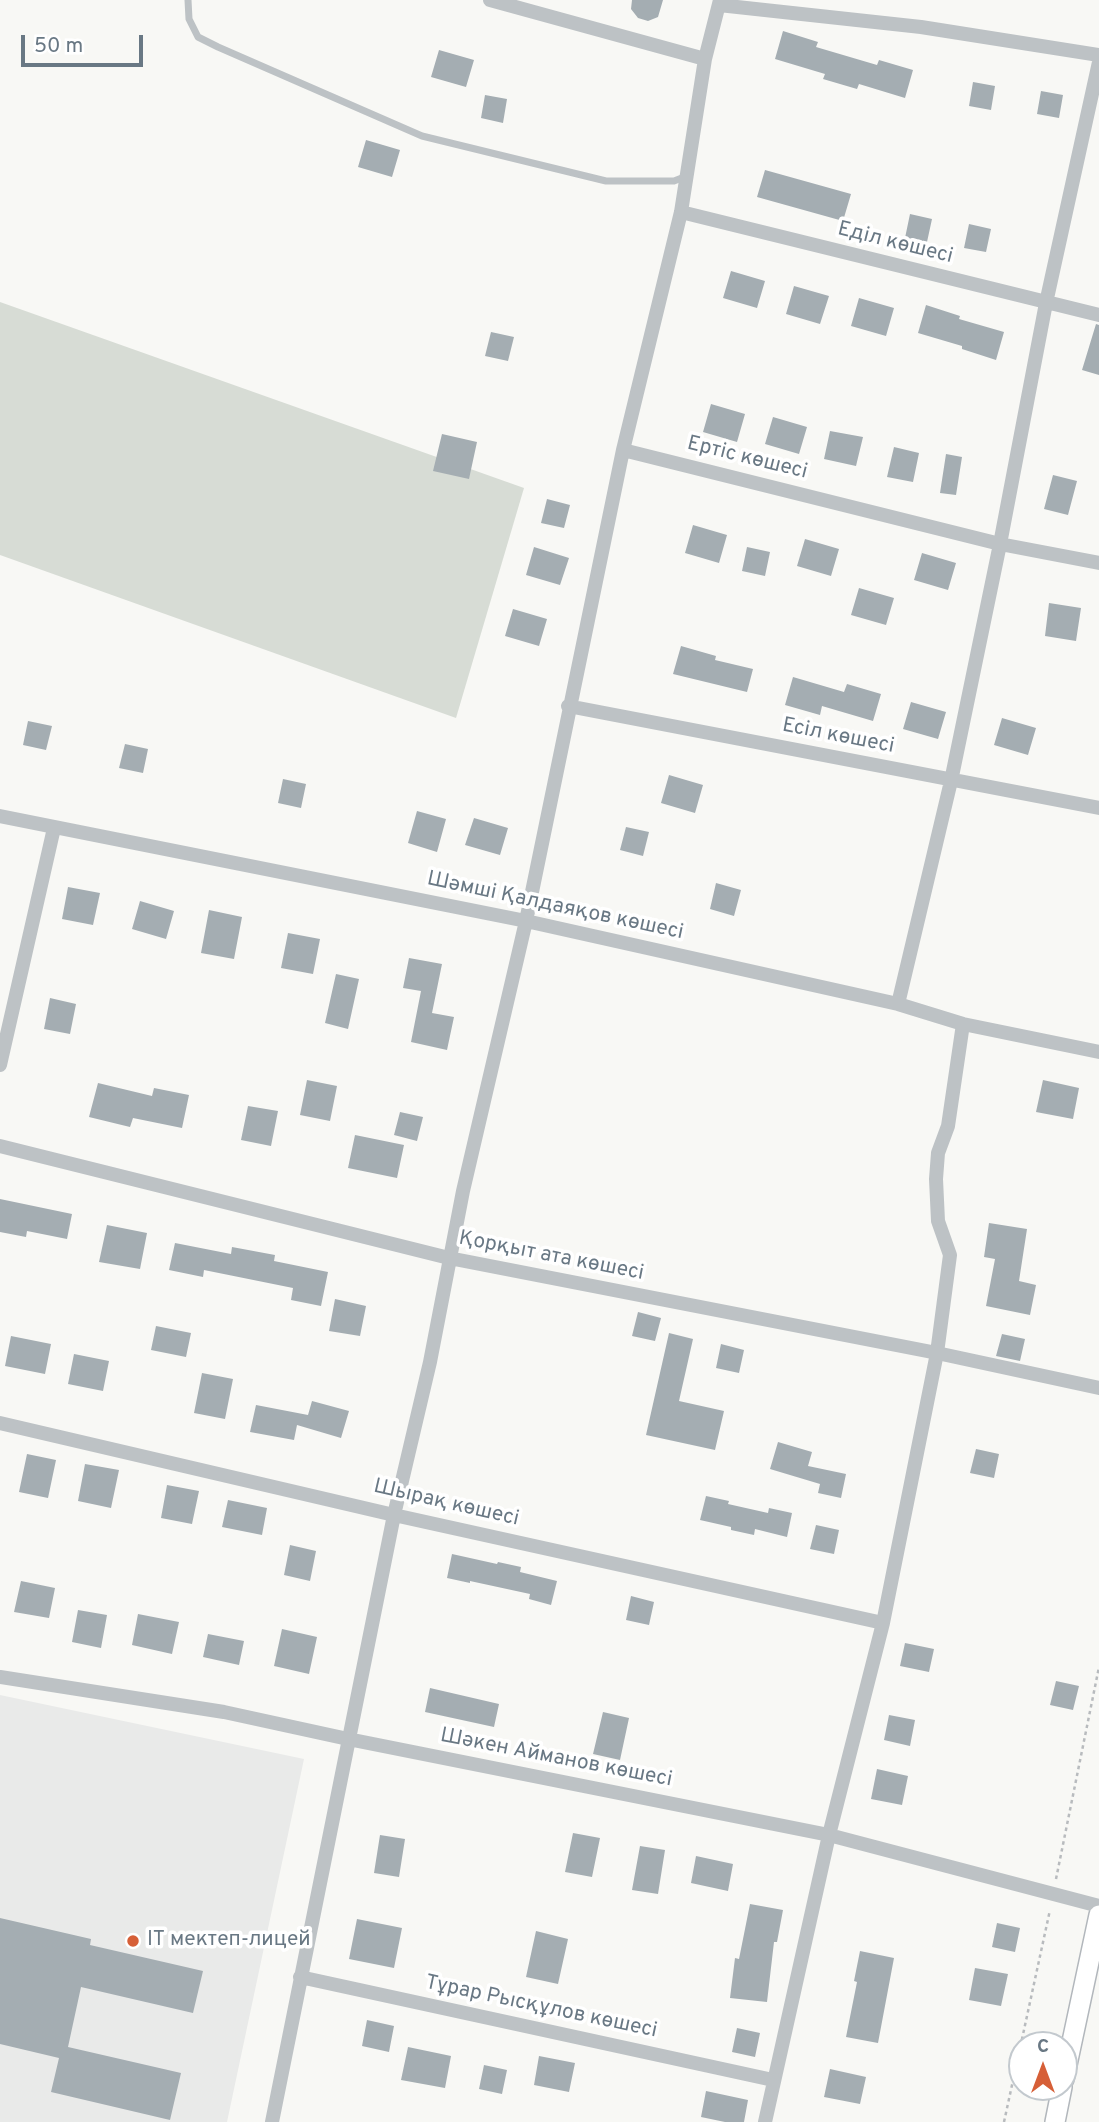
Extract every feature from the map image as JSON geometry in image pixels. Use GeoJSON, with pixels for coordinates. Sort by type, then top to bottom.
{"type":"FeatureCollection","features":[{"type":"Feature","properties":{"kind":"street"},"geometry":{"type":"LineString","coordinates":[[490,0],[705,58]]}},
{"type":"Feature","properties":{"kind":"street"},"geometry":{"type":"LineString","coordinates":[[272,2122],[348,1739],[394,1515],[430,1362],[463,1191],[526,921],[568,706],[623,450],[681,212],[705,58],[719,2],[921,27],[1099,55]]}},
{"type":"Feature","properties":{"kind":"street"},"geometry":{"type":"LineString","coordinates":[[898,1004],[951,781],[1046,303],[1099,62]]}},
{"type":"Feature","properties":{"kind":"street","name":"Еділ көшесі"},"geometry":{"type":"LineString","coordinates":[[681,212],[1099,314]]}},
{"type":"Feature","properties":{"kind":"street","name":"Ертіс көшесі"},"geometry":{"type":"LineString","coordinates":[[623,450],[1000,544],[1099,563]]}},
{"type":"Feature","properties":{"kind":"street","name":"Есіл көшесі"},"geometry":{"type":"LineString","coordinates":[[568,706],[1099,808]]}},
{"type":"Feature","properties":{"kind":"street","name":"Шәмші Қалдаяқов көшесі"},"geometry":{"type":"LineString","coordinates":[[0,816],[526,921],[898,1004],[963,1024],[1099,1052]]}},
{"type":"Feature","properties":{"kind":"street"},"geometry":{"type":"LineString","coordinates":[[0,1065],[54,828]]}},
{"type":"Feature","properties":{"kind":"street"},"geometry":{"type":"LineString","coordinates":[[765,2122],[829,1835],[883,1623],[937,1353],[950,1255],[938,1221],[938,1153],[948,1126],[963,1024]]}},
{"type":"Feature","properties":{"kind":"street","name":"Қорқыт ата көшесі"},"geometry":{"type":"LineString","coordinates":[[0,1146],[449,1258],[937,1353],[1099,1388]]}},
{"type":"Feature","properties":{"kind":"street","name":"Шырақ көшесі"},"geometry":{"type":"LineString","coordinates":[[0,1423],[394,1515],[883,1623]]}},
{"type":"Feature","properties":{"kind":"street","name":"Шәкен Айманов көшесі"},"geometry":{"type":"LineString","coordinates":[[0,1677],[224,1712],[829,1835],[1099,1906]]}},
{"type":"Feature","properties":{"kind":"street"},"geometry":{"type":"LineString","coordinates":[[1074,2031],[1099,1914]]}},
{"type":"Feature","properties":{"kind":"street","name":"Тұрар Рысқұлов көшесі"},"geometry":{"type":"LineString","coordinates":[[300,1977],[773,2080]]}},
{"type":"Feature","properties":{"kind":"street"},"geometry":{"type":"LineString","coordinates":[[1055,2122],[1059,2101]]}},
{"type":"Feature","properties":{"kind":"lane"},"geometry":{"type":"LineString","coordinates":[[188,0],[189,19],[198,37],[422,136],[606,181],[674,181],[688,176]]}},
{"type":"Feature","properties":{"kind":"shaded area"},"geometry":{"type":"Polygon","coordinates":[[[0,302],[524,488],[456,718],[0,555],[0,302]]]}},
{"type":"Feature","properties":{"kind":"shaded area","name":"IT мектеп-лицей"},"geometry":{"type":"Polygon","coordinates":[[[0,1695],[304,1759],[227,2122],[0,2122],[0,1695]]]}},
{"type":"Feature","properties":{"kind":"building"},"geometry":{"type":"Polygon","coordinates":[[[632,0],[663,0],[658,17],[648,21],[638,18],[631,9],[632,0]]]}},
{"type":"Feature","properties":{"kind":"building"},"geometry":{"type":"Polygon","coordinates":[[[783,31],[818,42],[816,47],[877,65],[879,60],[913,70],[905,98],[859,84],[857,89],[823,79],[825,74],[775,59],[783,31]]]}},
{"type":"Feature","properties":{"kind":"building"},"geometry":{"type":"Polygon","coordinates":[[[439,50],[474,60],[466,87],[431,77],[439,50]]]}},
{"type":"Feature","properties":{"kind":"building"},"geometry":{"type":"Polygon","coordinates":[[[973,82],[995,86],[991,110],[969,106],[973,82]]]}},
{"type":"Feature","properties":{"kind":"building"},"geometry":{"type":"Polygon","coordinates":[[[1041,91],[1063,95],[1059,118],[1037,114],[1041,91]]]}},
{"type":"Feature","properties":{"kind":"building"},"geometry":{"type":"Polygon","coordinates":[[[485,95],[507,99],[503,123],[481,118],[485,95]]]}},
{"type":"Feature","properties":{"kind":"building"},"geometry":{"type":"Polygon","coordinates":[[[366,140],[400,150],[392,177],[358,167],[366,140]]]}},
{"type":"Feature","properties":{"kind":"building"},"geometry":{"type":"Polygon","coordinates":[[[765,170],[851,194],[843,221],[757,197],[765,170]]]}},
{"type":"Feature","properties":{"kind":"building"},"geometry":{"type":"Polygon","coordinates":[[[910,214],[932,219],[927,242],[905,238],[910,214]]]}},
{"type":"Feature","properties":{"kind":"building"},"geometry":{"type":"Polygon","coordinates":[[[969,224],[991,229],[986,252],[964,248],[969,224]]]}},
{"type":"Feature","properties":{"kind":"building"},"geometry":{"type":"Polygon","coordinates":[[[731,271],[765,281],[757,308],[723,298],[731,271]]]}},
{"type":"Feature","properties":{"kind":"building"},"geometry":{"type":"Polygon","coordinates":[[[794,286],[829,296],[820,324],[786,314],[794,286]]]}},
{"type":"Feature","properties":{"kind":"building"},"geometry":{"type":"Polygon","coordinates":[[[859,298],[894,308],[886,336],[851,326],[859,298]]]}},
{"type":"Feature","properties":{"kind":"building"},"geometry":{"type":"Polygon","coordinates":[[[926,305],[960,316],[959,319],[1004,332],[996,360],[962,349],[962,346],[918,333],[926,305]]]}},
{"type":"Feature","properties":{"kind":"building"},"geometry":{"type":"Polygon","coordinates":[[[1096,324],[1099,325],[1099,375],[1082,370],[1096,324]]]}},
{"type":"Feature","properties":{"kind":"building"},"geometry":{"type":"Polygon","coordinates":[[[491,332],[514,337],[508,361],[485,356],[491,332]]]}},
{"type":"Feature","properties":{"kind":"building"},"geometry":{"type":"Polygon","coordinates":[[[711,404],[745,414],[737,442],[703,432],[711,404]]]}},
{"type":"Feature","properties":{"kind":"building"},"geometry":{"type":"Polygon","coordinates":[[[773,417],[807,427],[799,454],[765,444],[773,417]]]}},
{"type":"Feature","properties":{"kind":"building"},"geometry":{"type":"Polygon","coordinates":[[[830,431],[863,437],[856,466],[824,459],[830,431]]]}},
{"type":"Feature","properties":{"kind":"building"},"geometry":{"type":"Polygon","coordinates":[[[442,434],[477,442],[469,479],[433,471],[442,434]]]}},
{"type":"Feature","properties":{"kind":"building"},"geometry":{"type":"Polygon","coordinates":[[[894,447],[919,453],[913,482],[887,477],[894,447]]]}},
{"type":"Feature","properties":{"kind":"building"},"geometry":{"type":"Polygon","coordinates":[[[946,454],[962,457],[956,495],[940,493],[946,454]]]}},
{"type":"Feature","properties":{"kind":"building"},"geometry":{"type":"Polygon","coordinates":[[[1053,475],[1077,481],[1068,515],[1044,509],[1053,475]]]}},
{"type":"Feature","properties":{"kind":"building"},"geometry":{"type":"Polygon","coordinates":[[[547,499],[570,505],[564,528],[541,523],[547,499]]]}},
{"type":"Feature","properties":{"kind":"building"},"geometry":{"type":"Polygon","coordinates":[[[693,525],[727,535],[719,563],[685,553],[693,525]]]}},
{"type":"Feature","properties":{"kind":"building"},"geometry":{"type":"Polygon","coordinates":[[[805,539],[839,549],[831,576],[797,566],[805,539]]]}},
{"type":"Feature","properties":{"kind":"building"},"geometry":{"type":"Polygon","coordinates":[[[534,547],[569,558],[560,585],[526,575],[534,547]]]}},
{"type":"Feature","properties":{"kind":"building"},"geometry":{"type":"Polygon","coordinates":[[[747,547],[770,552],[765,576],[742,571],[747,547]]]}},
{"type":"Feature","properties":{"kind":"building"},"geometry":{"type":"Polygon","coordinates":[[[922,553],[956,563],[948,590],[914,580],[922,553]]]}},
{"type":"Feature","properties":{"kind":"building"},"geometry":{"type":"Polygon","coordinates":[[[859,588],[894,598],[886,625],[851,615],[859,588]]]}},
{"type":"Feature","properties":{"kind":"building"},"geometry":{"type":"Polygon","coordinates":[[[1049,603],[1081,608],[1076,641],[1045,636],[1049,603]]]}},
{"type":"Feature","properties":{"kind":"building"},"geometry":{"type":"Polygon","coordinates":[[[513,609],[547,619],[539,646],[505,636],[513,609]]]}},
{"type":"Feature","properties":{"kind":"building"},"geometry":{"type":"Polygon","coordinates":[[[681,646],[716,656],[715,660],[753,669],[747,692],[673,674],[681,646]]]}},
{"type":"Feature","properties":{"kind":"building"},"geometry":{"type":"Polygon","coordinates":[[[793,677],[844,692],[847,684],[881,694],[873,721],[822,706],[820,715],[785,705],[793,677]]]}},
{"type":"Feature","properties":{"kind":"building"},"geometry":{"type":"Polygon","coordinates":[[[911,702],[946,712],[938,739],[903,729],[911,702]]]}},
{"type":"Feature","properties":{"kind":"building"},"geometry":{"type":"Polygon","coordinates":[[[1002,718],[1036,728],[1028,755],[994,745],[1002,718]]]}},
{"type":"Feature","properties":{"kind":"building"},"geometry":{"type":"Polygon","coordinates":[[[28,721],[52,726],[46,750],[23,745],[28,721]]]}},
{"type":"Feature","properties":{"kind":"building"},"geometry":{"type":"Polygon","coordinates":[[[125,744],[148,749],[143,773],[119,768],[125,744]]]}},
{"type":"Feature","properties":{"kind":"building"},"geometry":{"type":"Polygon","coordinates":[[[669,775],[703,785],[695,813],[661,803],[669,775]]]}},
{"type":"Feature","properties":{"kind":"building"},"geometry":{"type":"Polygon","coordinates":[[[283,779],[306,784],[301,808],[278,803],[283,779]]]}},
{"type":"Feature","properties":{"kind":"building"},"geometry":{"type":"Polygon","coordinates":[[[417,811],[446,819],[437,852],[408,843],[417,811]]]}},
{"type":"Feature","properties":{"kind":"building"},"geometry":{"type":"Polygon","coordinates":[[[474,818],[508,828],[500,855],[465,845],[474,818]]]}},
{"type":"Feature","properties":{"kind":"building"},"geometry":{"type":"Polygon","coordinates":[[[626,827],[649,832],[643,856],[620,850],[626,827]]]}},
{"type":"Feature","properties":{"kind":"building"},"geometry":{"type":"Polygon","coordinates":[[[716,883],[741,890],[734,916],[710,909],[716,883]]]}},
{"type":"Feature","properties":{"kind":"building"},"geometry":{"type":"Polygon","coordinates":[[[68,887],[100,893],[93,925],[62,919],[68,887]]]}},
{"type":"Feature","properties":{"kind":"building"},"geometry":{"type":"Polygon","coordinates":[[[140,901],[174,911],[166,939],[132,929],[140,901]]]}},
{"type":"Feature","properties":{"kind":"building"},"geometry":{"type":"Polygon","coordinates":[[[209,910],[242,917],[234,959],[201,953],[209,910]]]}},
{"type":"Feature","properties":{"kind":"building"},"geometry":{"type":"Polygon","coordinates":[[[288,933],[320,939],[313,974],[281,968],[288,933]]]}},
{"type":"Feature","properties":{"kind":"building"},"geometry":{"type":"Polygon","coordinates":[[[409,958],[442,964],[432,1013],[454,1017],[447,1050],[411,1042],[421,991],[403,988],[409,958]]]}},
{"type":"Feature","properties":{"kind":"building"},"geometry":{"type":"Polygon","coordinates":[[[336,974],[359,979],[348,1029],[325,1023],[336,974]]]}},
{"type":"Feature","properties":{"kind":"building"},"geometry":{"type":"Polygon","coordinates":[[[50,998],[76,1004],[70,1034],[44,1029],[50,998]]]}},
{"type":"Feature","properties":{"kind":"building"},"geometry":{"type":"Polygon","coordinates":[[[307,1080],[337,1086],[330,1121],[300,1115],[307,1080]]]}},
{"type":"Feature","properties":{"kind":"building"},"geometry":{"type":"Polygon","coordinates":[[[1043,1080],[1079,1088],[1073,1119],[1036,1112],[1043,1080]]]}},
{"type":"Feature","properties":{"kind":"building"},"geometry":{"type":"Polygon","coordinates":[[[98,1083],[152,1096],[154,1088],[189,1095],[182,1128],[133,1118],[130,1127],[89,1117],[98,1083]]]}},
{"type":"Feature","properties":{"kind":"building"},"geometry":{"type":"Polygon","coordinates":[[[248,1106],[278,1111],[271,1146],[241,1140],[248,1106]]]}},
{"type":"Feature","properties":{"kind":"building"},"geometry":{"type":"Polygon","coordinates":[[[400,1112],[423,1117],[417,1141],[394,1135],[400,1112]]]}},
{"type":"Feature","properties":{"kind":"building"},"geometry":{"type":"Polygon","coordinates":[[[355,1135],[404,1145],[397,1178],[348,1168],[355,1135]]]}},
{"type":"Feature","properties":{"kind":"building"},"geometry":{"type":"Polygon","coordinates":[[[0,1199],[72,1214],[67,1239],[27,1231],[26,1237],[0,1232],[0,1199]]]}},
{"type":"Feature","properties":{"kind":"building"},"geometry":{"type":"Polygon","coordinates":[[[989,1223],[1027,1229],[1019,1281],[1036,1285],[1030,1315],[986,1306],[995,1259],[984,1257],[989,1223]]]}},
{"type":"Feature","properties":{"kind":"building"},"geometry":{"type":"Polygon","coordinates":[[[107,1225],[147,1233],[140,1269],[99,1262],[107,1225]]]}},
{"type":"Feature","properties":{"kind":"building"},"geometry":{"type":"Polygon","coordinates":[[[175,1243],[231,1254],[232,1247],[275,1255],[274,1261],[328,1272],[321,1306],[291,1300],[293,1288],[204,1270],[203,1277],[169,1270],[175,1243]]]}},
{"type":"Feature","properties":{"kind":"building"},"geometry":{"type":"Polygon","coordinates":[[[335,1299],[366,1306],[360,1336],[329,1331],[335,1299]]]}},
{"type":"Feature","properties":{"kind":"building"},"geometry":{"type":"Polygon","coordinates":[[[638,1312],[661,1318],[655,1341],[632,1336],[638,1312]]]}},
{"type":"Feature","properties":{"kind":"building"},"geometry":{"type":"Polygon","coordinates":[[[156,1326],[191,1333],[186,1357],[151,1350],[156,1326]]]}},
{"type":"Feature","properties":{"kind":"building"},"geometry":{"type":"Polygon","coordinates":[[[669,1333],[693,1339],[679,1401],[724,1411],[715,1450],[646,1435],[669,1333]]]}},
{"type":"Feature","properties":{"kind":"building"},"geometry":{"type":"Polygon","coordinates":[[[1002,1334],[1025,1339],[1020,1361],[996,1356],[1002,1334]]]}},
{"type":"Feature","properties":{"kind":"building"},"geometry":{"type":"Polygon","coordinates":[[[11,1336],[51,1344],[45,1374],[5,1366],[11,1336]]]}},
{"type":"Feature","properties":{"kind":"building"},"geometry":{"type":"Polygon","coordinates":[[[721,1344],[744,1350],[739,1373],[716,1368],[721,1344]]]}},
{"type":"Feature","properties":{"kind":"building"},"geometry":{"type":"Polygon","coordinates":[[[74,1354],[109,1361],[103,1391],[68,1384],[74,1354]]]}},
{"type":"Feature","properties":{"kind":"building"},"geometry":{"type":"Polygon","coordinates":[[[202,1373],[233,1379],[225,1419],[194,1413],[202,1373]]]}},
{"type":"Feature","properties":{"kind":"building"},"geometry":{"type":"Polygon","coordinates":[[[312,1401],[349,1411],[341,1438],[297,1425],[294,1440],[250,1432],[256,1405],[308,1415],[312,1401]]]}},
{"type":"Feature","properties":{"kind":"building"},"geometry":{"type":"Polygon","coordinates":[[[778,1442],[812,1452],[808,1466],[846,1474],[841,1498],[818,1493],[820,1484],[770,1469],[778,1442]]]}},
{"type":"Feature","properties":{"kind":"building"},"geometry":{"type":"Polygon","coordinates":[[[976,1449],[999,1454],[994,1478],[970,1473],[976,1449]]]}},
{"type":"Feature","properties":{"kind":"building"},"geometry":{"type":"Polygon","coordinates":[[[27,1454],[56,1460],[48,1498],[19,1492],[27,1454]]]}},
{"type":"Feature","properties":{"kind":"building"},"geometry":{"type":"Polygon","coordinates":[[[85,1464],[119,1470],[111,1508],[78,1501],[85,1464]]]}},
{"type":"Feature","properties":{"kind":"building"},"geometry":{"type":"Polygon","coordinates":[[[167,1485],[199,1491],[192,1524],[161,1518],[167,1485]]]}},
{"type":"Feature","properties":{"kind":"building"},"geometry":{"type":"Polygon","coordinates":[[[706,1496],[768,1513],[769,1508],[792,1513],[787,1537],[755,1529],[754,1535],[700,1520],[706,1496]]]}},
{"type":"Feature","properties":{"kind":"building"},"geometry":{"type":"Polygon","coordinates":[[[228,1500],[267,1508],[262,1535],[222,1527],[228,1500]]]}},
{"type":"Feature","properties":{"kind":"building"},"geometry":{"type":"Polygon","coordinates":[[[816,1525],[839,1530],[834,1554],[810,1549],[816,1525]]]}},
{"type":"Feature","properties":{"kind":"building"},"geometry":{"type":"Polygon","coordinates":[[[290,1545],[316,1551],[310,1581],[284,1575],[290,1545]]]}},
{"type":"Feature","properties":{"kind":"building"},"geometry":{"type":"Polygon","coordinates":[[[452,1554],[521,1567],[520,1572],[557,1581],[551,1605],[529,1599],[530,1594],[447,1578],[452,1554]]]}},
{"type":"Feature","properties":{"kind":"building"},"geometry":{"type":"Polygon","coordinates":[[[21,1581],[55,1588],[49,1618],[14,1612],[21,1581]]]}},
{"type":"Feature","properties":{"kind":"building"},"geometry":{"type":"Polygon","coordinates":[[[631,1596],[654,1602],[649,1625],[626,1620],[631,1596]]]}},
{"type":"Feature","properties":{"kind":"building"},"geometry":{"type":"Polygon","coordinates":[[[78,1610],[107,1615],[101,1648],[72,1642],[78,1610]]]}},
{"type":"Feature","properties":{"kind":"building"},"geometry":{"type":"Polygon","coordinates":[[[138,1614],[179,1622],[172,1654],[132,1645],[138,1614]]]}},
{"type":"Feature","properties":{"kind":"building"},"geometry":{"type":"Polygon","coordinates":[[[282,1629],[317,1637],[309,1674],[274,1666],[282,1629]]]}},
{"type":"Feature","properties":{"kind":"building"},"geometry":{"type":"Polygon","coordinates":[[[208,1634],[244,1641],[239,1665],[203,1657],[208,1634]]]}},
{"type":"Feature","properties":{"kind":"building"},"geometry":{"type":"Polygon","coordinates":[[[905,1643],[934,1649],[929,1672],[900,1666],[905,1643]]]}},
{"type":"Feature","properties":{"kind":"building"},"geometry":{"type":"Polygon","coordinates":[[[1056,1681],[1079,1686],[1073,1710],[1050,1705],[1056,1681]]]}},
{"type":"Feature","properties":{"kind":"building"},"geometry":{"type":"Polygon","coordinates":[[[430,1688],[499,1704],[494,1727],[425,1712],[430,1688]]]}},
{"type":"Feature","properties":{"kind":"building"},"geometry":{"type":"Polygon","coordinates":[[[603,1712],[629,1718],[620,1760],[593,1754],[603,1712]]]}},
{"type":"Feature","properties":{"kind":"building"},"geometry":{"type":"Polygon","coordinates":[[[889,1715],[915,1720],[910,1746],[884,1740],[889,1715]]]}},
{"type":"Feature","properties":{"kind":"building"},"geometry":{"type":"Polygon","coordinates":[[[877,1769],[908,1776],[902,1805],[871,1799],[877,1769]]]}},
{"type":"Feature","properties":{"kind":"building"},"geometry":{"type":"Polygon","coordinates":[[[573,1833],[600,1838],[592,1877],[565,1872],[573,1833]]]}},
{"type":"Feature","properties":{"kind":"building"},"geometry":{"type":"Polygon","coordinates":[[[380,1835],[405,1839],[399,1877],[374,1873],[380,1835]]]}},
{"type":"Feature","properties":{"kind":"building"},"geometry":{"type":"Polygon","coordinates":[[[640,1846],[665,1850],[658,1894],[632,1890],[640,1846]]]}},
{"type":"Feature","properties":{"kind":"building"},"geometry":{"type":"Polygon","coordinates":[[[696,1856],[733,1864],[728,1891],[691,1883],[696,1856]]]}},
{"type":"Feature","properties":{"kind":"building"},"geometry":{"type":"Polygon","coordinates":[[[750,1904],[783,1910],[777,1942],[774,1942],[767,2002],[730,1998],[735,1958],[739,1959],[750,1904]]]}},
{"type":"Feature","properties":{"kind":"building"},"geometry":{"type":"Polygon","coordinates":[[[0,1918],[91,1939],[90,1945],[203,1971],[193,2013],[81,1987],[68,2047],[181,2073],[170,2120],[51,2092],[59,2058],[0,2044],[0,1918]]]}},
{"type":"Feature","properties":{"kind":"building"},"geometry":{"type":"Polygon","coordinates":[[[357,1919],[402,1928],[394,1968],[349,1959],[357,1919]]]}},
{"type":"Feature","properties":{"kind":"building"},"geometry":{"type":"Polygon","coordinates":[[[997,1923],[1020,1928],[1015,1952],[992,1947],[997,1923]]]}},
{"type":"Feature","properties":{"kind":"building"},"geometry":{"type":"Polygon","coordinates":[[[536,1931],[568,1939],[558,1984],[526,1977],[536,1931]]]}},
{"type":"Feature","properties":{"kind":"building"},"geometry":{"type":"Polygon","coordinates":[[[860,1951],[894,1958],[878,2043],[846,2037],[860,1951]]]}},
{"type":"Feature","properties":{"kind":"building"},"geometry":{"type":"Polygon","coordinates":[[[975,1968],[1008,1974],[1001,2006],[969,2000],[975,1968]]]}},
{"type":"Feature","properties":{"kind":"building"},"geometry":{"type":"Polygon","coordinates":[[[367,2020],[394,2026],[389,2052],[362,2046],[367,2020]]]}},
{"type":"Feature","properties":{"kind":"building"},"geometry":{"type":"Polygon","coordinates":[[[737,2028],[760,2033],[755,2057],[732,2052],[737,2028]]]}},
{"type":"Feature","properties":{"kind":"building"},"geometry":{"type":"Polygon","coordinates":[[[408,2047],[451,2056],[445,2088],[401,2080],[408,2047]]]}},
{"type":"Feature","properties":{"kind":"building"},"geometry":{"type":"Polygon","coordinates":[[[539,2056],[575,2063],[569,2092],[534,2085],[539,2056]]]}},
{"type":"Feature","properties":{"kind":"building"},"geometry":{"type":"Polygon","coordinates":[[[484,2065],[507,2070],[502,2094],[479,2089],[484,2065]]]}},
{"type":"Feature","properties":{"kind":"building"},"geometry":{"type":"Polygon","coordinates":[[[830,2069],[866,2077],[860,2104],[824,2097],[830,2069]]]}},
{"type":"Feature","properties":{"kind":"building"},"geometry":{"type":"Polygon","coordinates":[[[706,2091],[748,2100],[744,2122],[725,2122],[701,2117],[706,2091]]]}},
{"type":"Feature","properties":{"kind":"place","name":"IT мектеп-лицей"},"geometry":{"type":"Point","coordinates":[133,1941]}}]}
